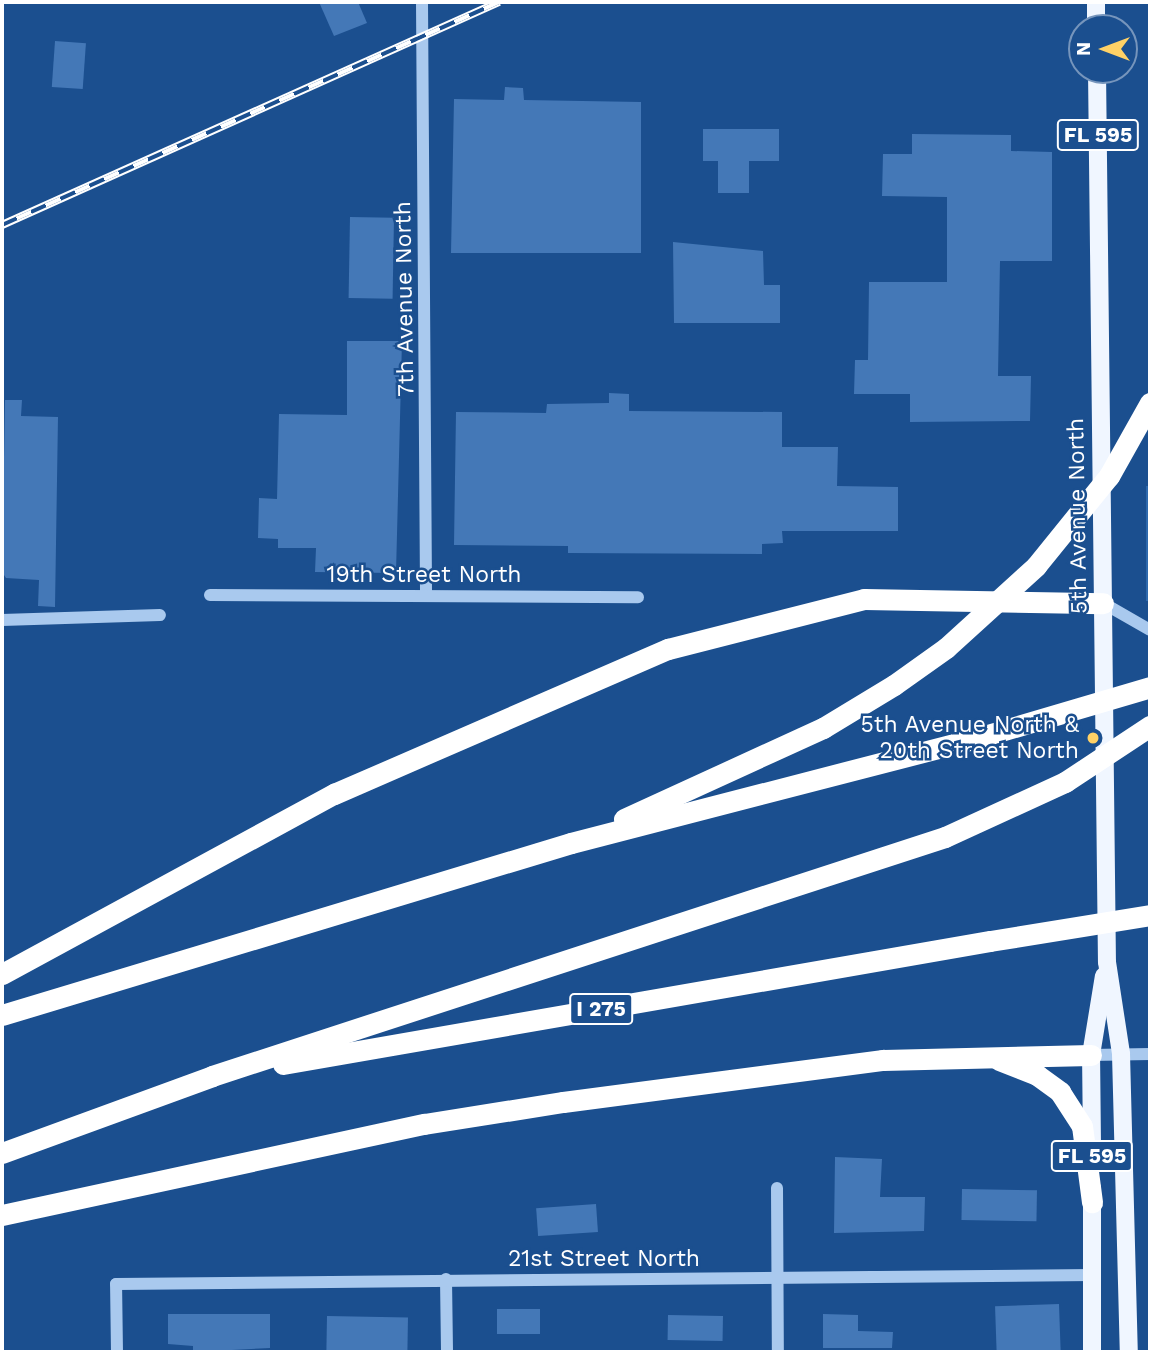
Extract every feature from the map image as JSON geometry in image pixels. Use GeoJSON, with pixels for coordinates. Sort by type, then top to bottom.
{"type":"FeatureCollection","features":[{"type":"Feature","properties":{"kind":"highway"},"geometry":{"type":"LineString","coordinates":[[571,843],[823,728],[894,685],[946,648],[1036,566],[1109,476],[1150,404]]}},
{"type":"Feature","properties":{"kind":"highway"},"geometry":{"type":"LineString","coordinates":[[2,975],[334,794],[668,649],[864,599],[1103,603]]}},
{"type":"Feature","properties":{"kind":"highway"},"geometry":{"type":"LineString","coordinates":[[2,1015],[571,843],[984,736],[1150,687]]}},
{"type":"Feature","properties":{"kind":"highway"},"geometry":{"type":"LineString","coordinates":[[212,1076],[945,836],[1065,782],[1150,726]]}},
{"type":"Feature","properties":{"kind":"highway","name":"I 275"},"geometry":{"type":"LineString","coordinates":[[2,1153],[212,1076],[1150,915]]}},
{"type":"Feature","properties":{"kind":"highway"},"geometry":{"type":"LineString","coordinates":[[2,1215],[437,1122],[883,1060],[1091,1055]]}},
{"type":"Feature","properties":{"kind":"highway"},"geometry":{"type":"LineString","coordinates":[[987,1056],[1037,1075],[1060,1092],[1082,1126],[1093,1202]]}},
{"type":"Feature","properties":{"kind":"main road","name":"5th Avenue North"},"geometry":{"type":"LineString","coordinates":[[1097,84],[1107,962],[1121,1054],[1129,1352]]}},
{"type":"Feature","properties":{"kind":"main road","name":"5th Avenue North"},"geometry":{"type":"LineString","coordinates":[[1092,1352],[1091,1055],[1107,962]]}},
{"type":"Feature","properties":{"kind":"street","name":"7th Avenue North"},"geometry":{"type":"LineString","coordinates":[[422,2],[426,596]]}},
{"type":"Feature","properties":{"kind":"street","name":"19th Street North"},"geometry":{"type":"LineString","coordinates":[[210,595],[638,597]]}},
{"type":"Feature","properties":{"kind":"street"},"geometry":{"type":"LineString","coordinates":[[1103,603],[1150,630]]}},
{"type":"Feature","properties":{"kind":"street"},"geometry":{"type":"LineString","coordinates":[[2,620],[160,615]]}},
{"type":"Feature","properties":{"kind":"street"},"geometry":{"type":"LineString","coordinates":[[1091,1055],[1150,1054]]}},
{"type":"Feature","properties":{"kind":"street"},"geometry":{"type":"LineString","coordinates":[[777,1188],[778,1352]]}},
{"type":"Feature","properties":{"kind":"street","name":"21st Street North"},"geometry":{"type":"LineString","coordinates":[[117,1352],[116,1284],[446,1279],[777,1281],[1092,1275]]}},
{"type":"Feature","properties":{"kind":"street"},"geometry":{"type":"LineString","coordinates":[[446,1279],[447,1352]]}},
{"type":"Feature","properties":{"kind":"shaded area"},"geometry":{"type":"Polygon","coordinates":[[[1146,486],[1150,486],[1150,601],[1146,601],[1146,486]]]}},
{"type":"Feature","properties":{"kind":"building"},"geometry":{"type":"Polygon","coordinates":[[[319,2],[358,2],[367,23],[334,36],[319,2]]]}},
{"type":"Feature","properties":{"kind":"building"},"geometry":{"type":"Polygon","coordinates":[[[55,41],[86,43],[83,89],[52,87],[55,41]]]}},
{"type":"Feature","properties":{"kind":"building"},"geometry":{"type":"Polygon","coordinates":[[[505,87],[523,88],[524,100],[641,102],[641,253],[451,253],[454,99],[504,100],[505,87]]]}},
{"type":"Feature","properties":{"kind":"building"},"geometry":{"type":"Polygon","coordinates":[[[703,129],[779,129],[779,161],[749,161],[749,193],[718,193],[718,161],[703,161],[703,129]]]}},
{"type":"Feature","properties":{"kind":"building"},"geometry":{"type":"Polygon","coordinates":[[[912,134],[1011,135],[1011,151],[1052,152],[1052,261],[1000,261],[998,376],[1031,376],[1030,421],[910,422],[910,394],[854,394],[855,360],[868,360],[869,282],[947,282],[947,197],[882,196],[883,154],[912,154],[912,134]]]}},
{"type":"Feature","properties":{"kind":"building"},"geometry":{"type":"Polygon","coordinates":[[[350,217],[394,218],[393,299],[349,298],[350,217]]]}},
{"type":"Feature","properties":{"kind":"building"},"geometry":{"type":"Polygon","coordinates":[[[673,242],[763,251],[764,285],[780,285],[780,323],[674,323],[673,242]]]}},
{"type":"Feature","properties":{"kind":"building"},"geometry":{"type":"Polygon","coordinates":[[[347,341],[402,341],[396,573],[315,572],[316,548],[278,548],[278,539],[258,538],[259,498],[277,499],[279,414],[347,415],[347,341]]]}},
{"type":"Feature","properties":{"kind":"building"},"geometry":{"type":"Polygon","coordinates":[[[609,393],[629,394],[629,411],[782,412],[782,447],[838,447],[837,486],[898,487],[898,531],[782,531],[783,543],[762,544],[762,554],[568,553],[568,546],[454,545],[456,412],[546,413],[547,404],[609,403],[609,393]]]}},
{"type":"Feature","properties":{"kind":"building"},"geometry":{"type":"Polygon","coordinates":[[[5,400],[22,400],[21,416],[58,417],[55,607],[38,606],[39,580],[6,578],[2,572],[5,400]]]}},
{"type":"Feature","properties":{"kind":"building"},"geometry":{"type":"Polygon","coordinates":[[[835,1157],[882,1159],[880,1197],[925,1197],[924,1231],[834,1233],[835,1157]]]}},
{"type":"Feature","properties":{"kind":"building"},"geometry":{"type":"Polygon","coordinates":[[[962,1189],[1037,1190],[1036,1221],[961,1220],[962,1189]]]}},
{"type":"Feature","properties":{"kind":"building"},"geometry":{"type":"Polygon","coordinates":[[[596,1204],[598,1232],[538,1236],[536,1208],[596,1204]]]}},
{"type":"Feature","properties":{"kind":"building"},"geometry":{"type":"Polygon","coordinates":[[[1059,1304],[1061,1352],[997,1352],[995,1306],[1059,1304]]]}},
{"type":"Feature","properties":{"kind":"building"},"geometry":{"type":"Polygon","coordinates":[[[497,1309],[540,1309],[540,1334],[497,1334],[497,1309]]]}},
{"type":"Feature","properties":{"kind":"building"},"geometry":{"type":"Polygon","coordinates":[[[168,1314],[270,1314],[270,1348],[193,1352],[193,1346],[168,1344],[168,1314]]]}},
{"type":"Feature","properties":{"kind":"building"},"geometry":{"type":"Polygon","coordinates":[[[823,1314],[858,1315],[858,1331],[893,1332],[892,1348],[823,1348],[823,1314]]]}},
{"type":"Feature","properties":{"kind":"building"},"geometry":{"type":"Polygon","coordinates":[[[668,1315],[723,1316],[723,1341],[668,1340],[668,1315]]]}},
{"type":"Feature","properties":{"kind":"building"},"geometry":{"type":"Polygon","coordinates":[[[327,1316],[408,1317],[407,1352],[326,1352],[327,1316]]]}},
{"type":"Feature","properties":{"kind":"railway"},"geometry":{"type":"LineString","coordinates":[[2,225],[499,2]]}},
{"type":"Feature","properties":{"kind":"place","name":"5th Avenue North & 20th Street North"},"geometry":{"type":"Point","coordinates":[1093,738]}}]}
